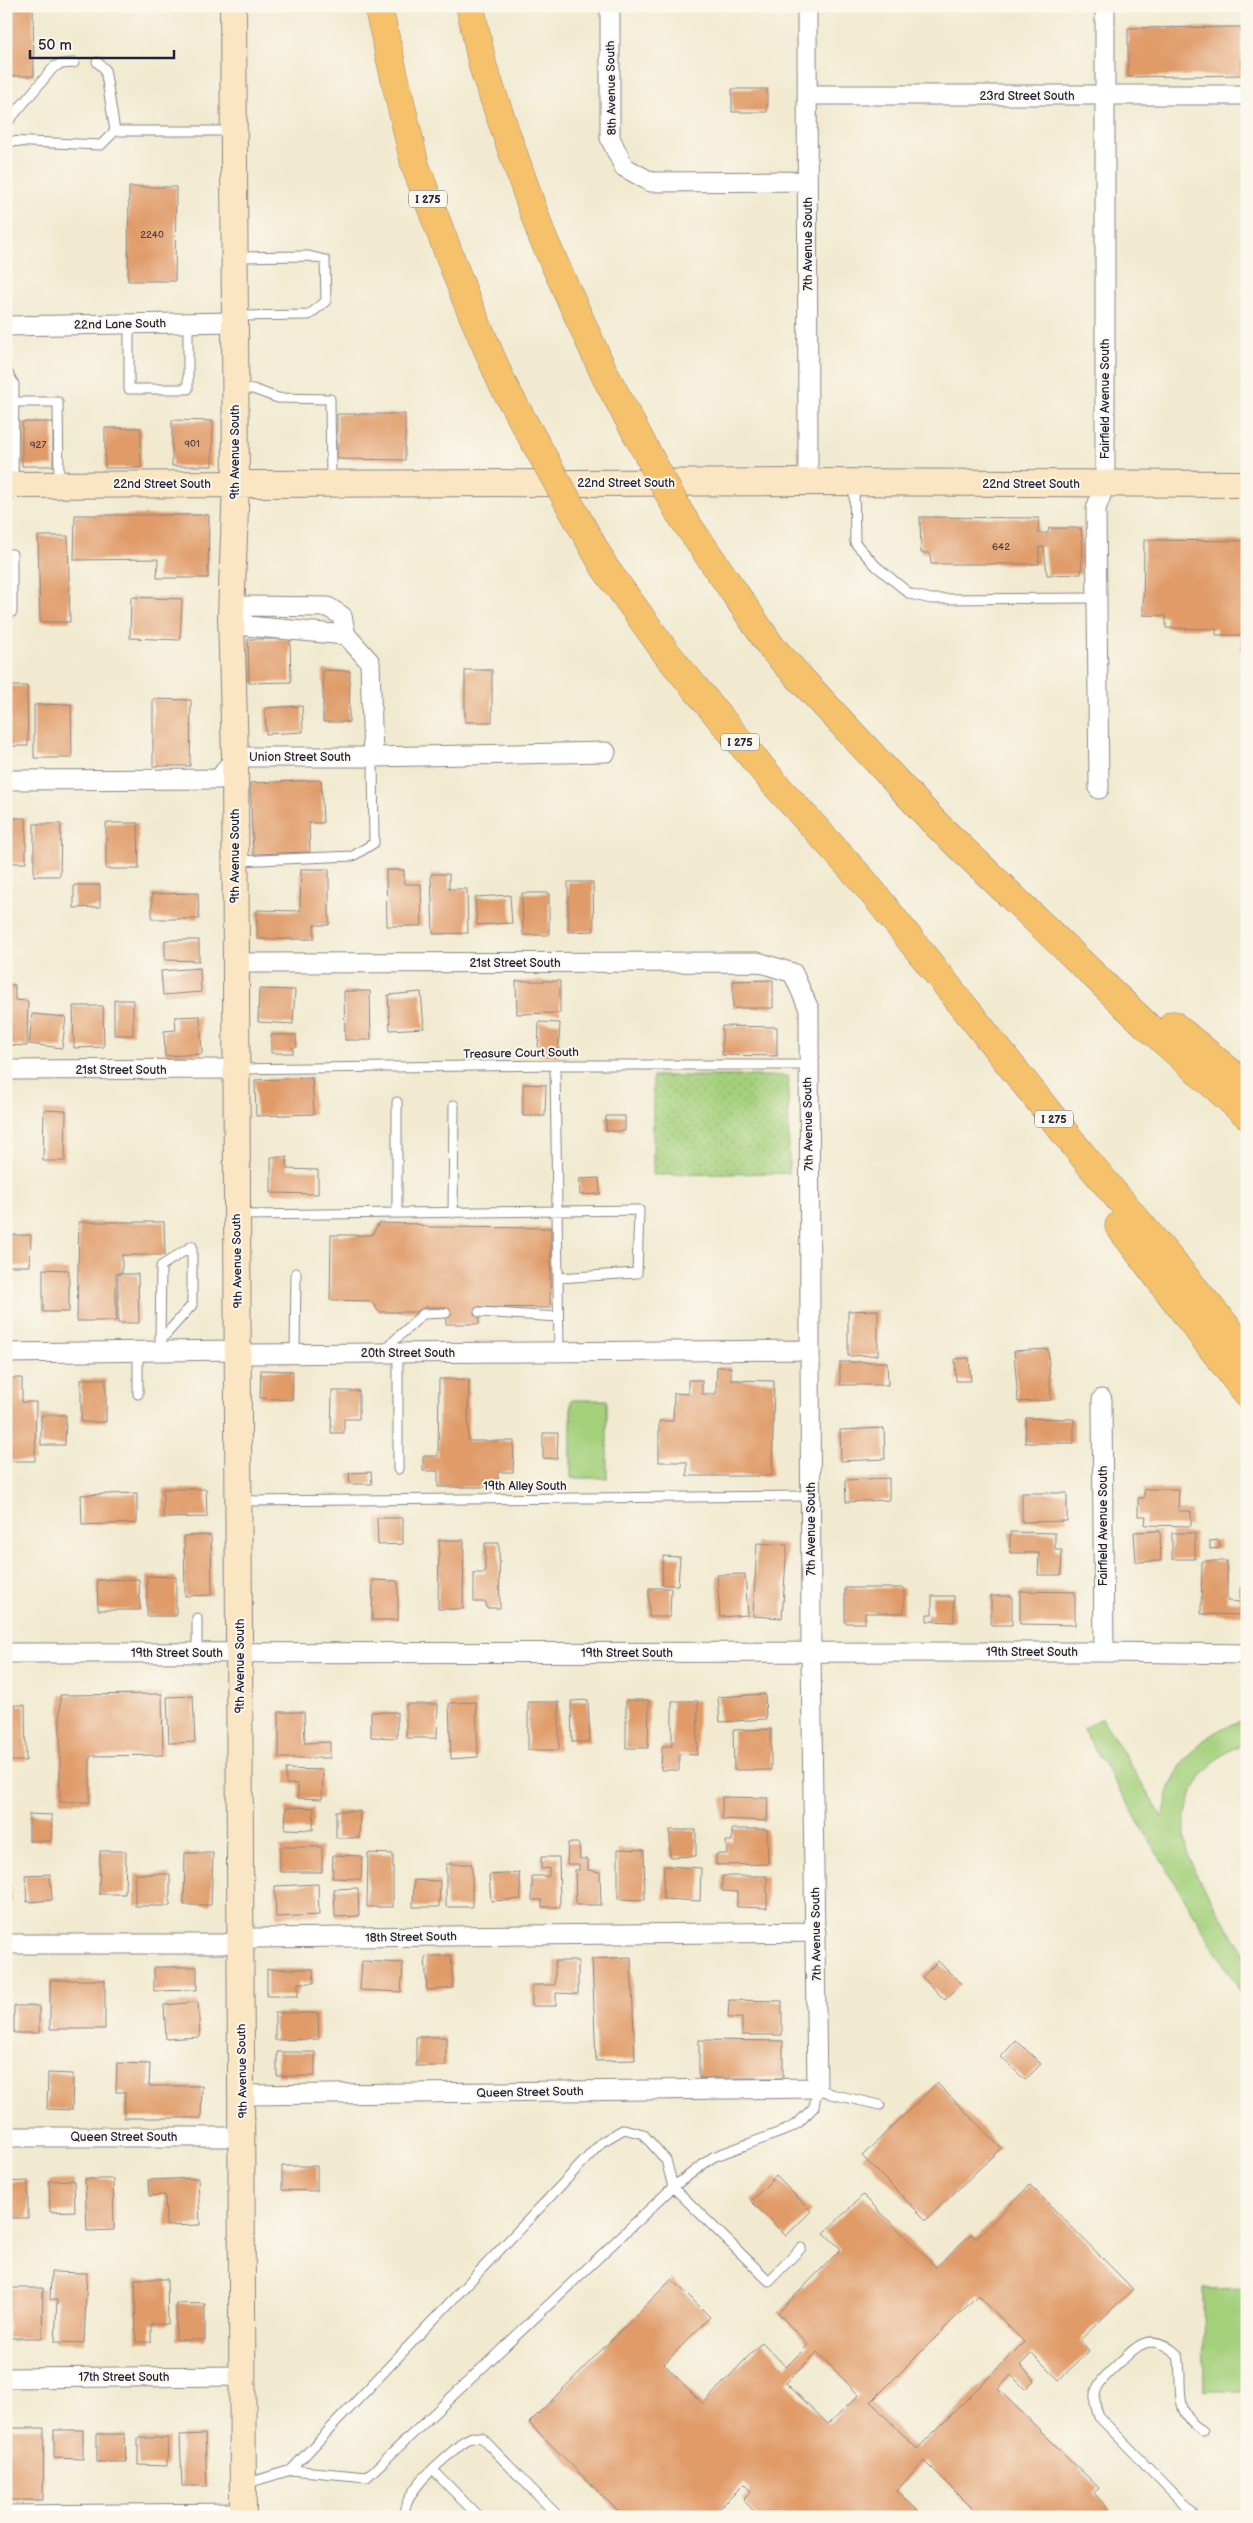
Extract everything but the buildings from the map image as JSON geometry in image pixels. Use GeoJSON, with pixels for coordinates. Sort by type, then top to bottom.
{"type":"FeatureCollection","features":[{"type":"Feature","properties":{"kind":"highway","name":"I 275"},"geometry":{"type":"LineString","coordinates":[[378,6],[415,165],[466,299],[503,384],[605,568],[667,654],[774,783],[865,883],[1088,1162],[1247,1351]]}},
{"type":"Feature","properties":{"kind":"highway"},"geometry":{"type":"LineString","coordinates":[[470,6],[483,67],[542,236],[605,375],[680,514],[772,648],[934,822],[1146,1025],[1247,1115]]}},
{"type":"Feature","properties":{"kind":"highway"},"geometry":{"type":"LineString","coordinates":[[934,822],[1247,1086]]}},
{"type":"Feature","properties":{"kind":"highway"},"geometry":{"type":"LineString","coordinates":[[865,883],[1165,1289],[1247,1394]]}},
{"type":"Feature","properties":{"kind":"street","name":"9th Avenue South"},"geometry":{"type":"LineString","coordinates":[[233,6],[236,483],[235,1069],[240,1653],[243,2515]]}},
{"type":"Feature","properties":{"kind":"street","name":"8th Avenue South"},"geometry":{"type":"LineString","coordinates":[[610,6],[610,138],[624,167],[651,182],[808,181]]}},
{"type":"Feature","properties":{"kind":"street","name":"7th Avenue South"},"geometry":{"type":"LineString","coordinates":[[807,6],[808,482]]}},
{"type":"Feature","properties":{"kind":"street","name":"Fairfield Avenue South"},"geometry":{"type":"LineString","coordinates":[[1099,789],[1096,509],[1105,484],[1105,6]]}},
{"type":"Feature","properties":{"kind":"street","name":"23rd Street South"},"geometry":{"type":"LineString","coordinates":[[807,95],[1247,95]]}},
{"type":"Feature","properties":{"kind":"street","name":"22nd Lane South"},"geometry":{"type":"LineString","coordinates":[[6,326],[188,323],[234,319]]}},
{"type":"Feature","properties":{"kind":"street","name":"22nd Street South"},"geometry":{"type":"LineString","coordinates":[[10,485],[808,482],[1247,484]]}},
{"type":"Feature","properties":{"kind":"street"},"geometry":{"type":"LineString","coordinates":[[235,615],[247,626],[346,635],[370,662],[372,757]]}},
{"type":"Feature","properties":{"kind":"street","name":"Union Street South"},"geometry":{"type":"LineString","coordinates":[[6,780],[219,779],[235,757],[372,757],[606,752]]}},
{"type":"Feature","properties":{"kind":"street","name":"21st Street South"},"geometry":{"type":"LineString","coordinates":[[235,964],[758,962],[793,973]]}},
{"type":"Feature","properties":{"kind":"street","name":"7th Avenue South"},"geometry":{"type":"LineString","coordinates":[[793,973],[809,1009],[811,1653],[817,2088]]}},
{"type":"Feature","properties":{"kind":"street","name":"21st Street South"},"geometry":{"type":"LineString","coordinates":[[6,1070],[235,1069]]}},
{"type":"Feature","properties":{"kind":"street","name":"20th Street South"},"geometry":{"type":"LineString","coordinates":[[6,1352],[138,1352],[160,1346],[238,1350],[250,1354],[810,1350]]}},
{"type":"Feature","properties":{"kind":"street","name":"Fairfield Avenue South"},"geometry":{"type":"LineString","coordinates":[[1102,1399],[1104,1652]]}},
{"type":"Feature","properties":{"kind":"street","name":"19th Street South"},"geometry":{"type":"LineString","coordinates":[[6,1653],[1104,1652],[1247,1654]]}},
{"type":"Feature","properties":{"kind":"street","name":"18th Street South"},"geometry":{"type":"LineString","coordinates":[[6,1944],[223,1944],[240,1939],[816,1932]]}},
{"type":"Feature","properties":{"kind":"street","name":"Queen Street South"},"geometry":{"type":"LineString","coordinates":[[242,2095],[817,2088]]}},
{"type":"Feature","properties":{"kind":"street","name":"Queen Street South"},"geometry":{"type":"LineString","coordinates":[[6,2137],[242,2137]]}},
{"type":"Feature","properties":{"kind":"street","name":"17th Street South"},"geometry":{"type":"LineString","coordinates":[[6,2378],[242,2376]]}},
{"type":"Feature","properties":{"kind":"street"},"geometry":{"type":"LineString","coordinates":[[6,2515],[243,2515]]}},
{"type":"Feature","properties":{"kind":"lane"},"geometry":{"type":"LineString","coordinates":[[97,62],[105,69],[115,131]]}},
{"type":"Feature","properties":{"kind":"lane"},"geometry":{"type":"LineString","coordinates":[[6,124],[54,67],[61,64],[74,63]]}},
{"type":"Feature","properties":{"kind":"lane"},"geometry":{"type":"LineString","coordinates":[[6,141],[101,145],[115,131],[233,131]]}},
{"type":"Feature","properties":{"kind":"lane"},"geometry":{"type":"LineString","coordinates":[[234,257],[309,256],[325,260],[326,301],[309,315],[234,319]]}},
{"type":"Feature","properties":{"kind":"lane"},"geometry":{"type":"LineString","coordinates":[[128,324],[130,389],[188,389],[188,323]]}},
{"type":"Feature","properties":{"kind":"lane"},"geometry":{"type":"LineString","coordinates":[[6,370],[14,384],[10,485]]}},
{"type":"Feature","properties":{"kind":"lane"},"geometry":{"type":"LineString","coordinates":[[235,389],[253,389],[278,398],[330,399],[331,483]]}},
{"type":"Feature","properties":{"kind":"lane"},"geometry":{"type":"LineString","coordinates":[[14,402],[58,402],[59,484]]}},
{"type":"Feature","properties":{"kind":"lane"},"geometry":{"type":"LineString","coordinates":[[854,483],[855,543],[876,566],[910,594],[931,599],[1097,598]]}},
{"type":"Feature","properties":{"kind":"lane"},"geometry":{"type":"LineString","coordinates":[[6,554],[12,554],[12,612],[6,612]]}},
{"type":"Feature","properties":{"kind":"lane"},"geometry":{"type":"LineString","coordinates":[[235,861],[353,856],[374,843],[372,757]]}},
{"type":"Feature","properties":{"kind":"lane"},"geometry":{"type":"LineString","coordinates":[[555,1065],[559,1352]]}},
{"type":"Feature","properties":{"kind":"lane","name":"Treasure Court South"},"geometry":{"type":"LineString","coordinates":[[235,1069],[555,1065],[808,1065]]}},
{"type":"Feature","properties":{"kind":"lane"},"geometry":{"type":"LineString","coordinates":[[397,1213],[398,1102]]}},
{"type":"Feature","properties":{"kind":"lane"},"geometry":{"type":"LineString","coordinates":[[453,1213],[454,1105]]}},
{"type":"Feature","properties":{"kind":"lane"},"geometry":{"type":"LineString","coordinates":[[236,1215],[639,1210],[637,1273],[558,1278]]}},
{"type":"Feature","properties":{"kind":"lane"},"geometry":{"type":"LineString","coordinates":[[192,1246],[192,1305],[160,1346],[162,1266],[192,1246]]}},
{"type":"Feature","properties":{"kind":"lane"},"geometry":{"type":"LineString","coordinates":[[295,1354],[296,1273]]}},
{"type":"Feature","properties":{"kind":"lane"},"geometry":{"type":"LineString","coordinates":[[479,1312],[558,1317]]}},
{"type":"Feature","properties":{"kind":"lane"},"geometry":{"type":"LineString","coordinates":[[398,1469],[390,1353],[423,1314],[446,1313]]}},
{"type":"Feature","properties":{"kind":"lane"},"geometry":{"type":"LineString","coordinates":[[138,1352],[138,1394]]}},
{"type":"Feature","properties":{"kind":"lane","name":"19th Alley South"},"geometry":{"type":"LineString","coordinates":[[238,1501],[812,1496]]}},
{"type":"Feature","properties":{"kind":"lane"},"geometry":{"type":"LineString","coordinates":[[197,1618],[197,1653]]}},
{"type":"Feature","properties":{"kind":"lane"},"geometry":{"type":"LineString","coordinates":[[243,2485],[291,2470],[367,2477],[672,2187],[712,2157],[786,2130],[798,2123],[814,2107],[817,2088],[830,2094],[880,2105]]}},
{"type":"Feature","properties":{"kind":"lane"},"geometry":{"type":"LineString","coordinates":[[291,2470],[602,2142],[624,2129],[643,2134],[666,2160],[672,2187],[769,2281],[801,2248]]}},
{"type":"Feature","properties":{"kind":"lane"},"geometry":{"type":"LineString","coordinates":[[1192,2512],[1099,2417],[1094,2404],[1095,2392],[1099,2383],[1137,2345],[1146,2342],[1160,2342],[1178,2355],[1183,2414],[1192,2425],[1203,2431]]}},
{"type":"Feature","properties":{"kind":"lane"},"geometry":{"type":"LineString","coordinates":[[403,2517],[405,2503],[414,2489],[464,2441],[472,2437],[482,2438],[559,2517]]}},
{"type":"Feature","properties":{"kind":"lane"},"geometry":{"type":"LineString","coordinates":[[433,2470],[479,2517]]}},
{"type":"Feature","properties":{"kind":"green space"},"geometry":{"type":"Polygon","coordinates":[[[653,1076],[788,1076],[789,1173],[653,1175],[653,1076]]]}},
{"type":"Feature","properties":{"kind":"green space"},"geometry":{"type":"Polygon","coordinates":[[[571,1400],[607,1400],[607,1478],[571,1478],[571,1400]]]}},
{"type":"Feature","properties":{"kind":"green space"},"geometry":{"type":"Polygon","coordinates":[[[1102,1718],[1163,1818],[1170,1788],[1175,1776],[1190,1754],[1210,1735],[1234,1723],[1247,1720],[1247,1743],[1222,1756],[1208,1768],[1197,1783],[1187,1812],[1185,1831],[1187,1849],[1192,1865],[1246,1957],[1248,1971],[1247,2003],[1083,1729],[1102,1718]]]}},
{"type":"Feature","properties":{"kind":"green space"},"geometry":{"type":"Polygon","coordinates":[[[1247,2288],[1247,2391],[1204,2391],[1203,2289],[1247,2288]]]}}]}
